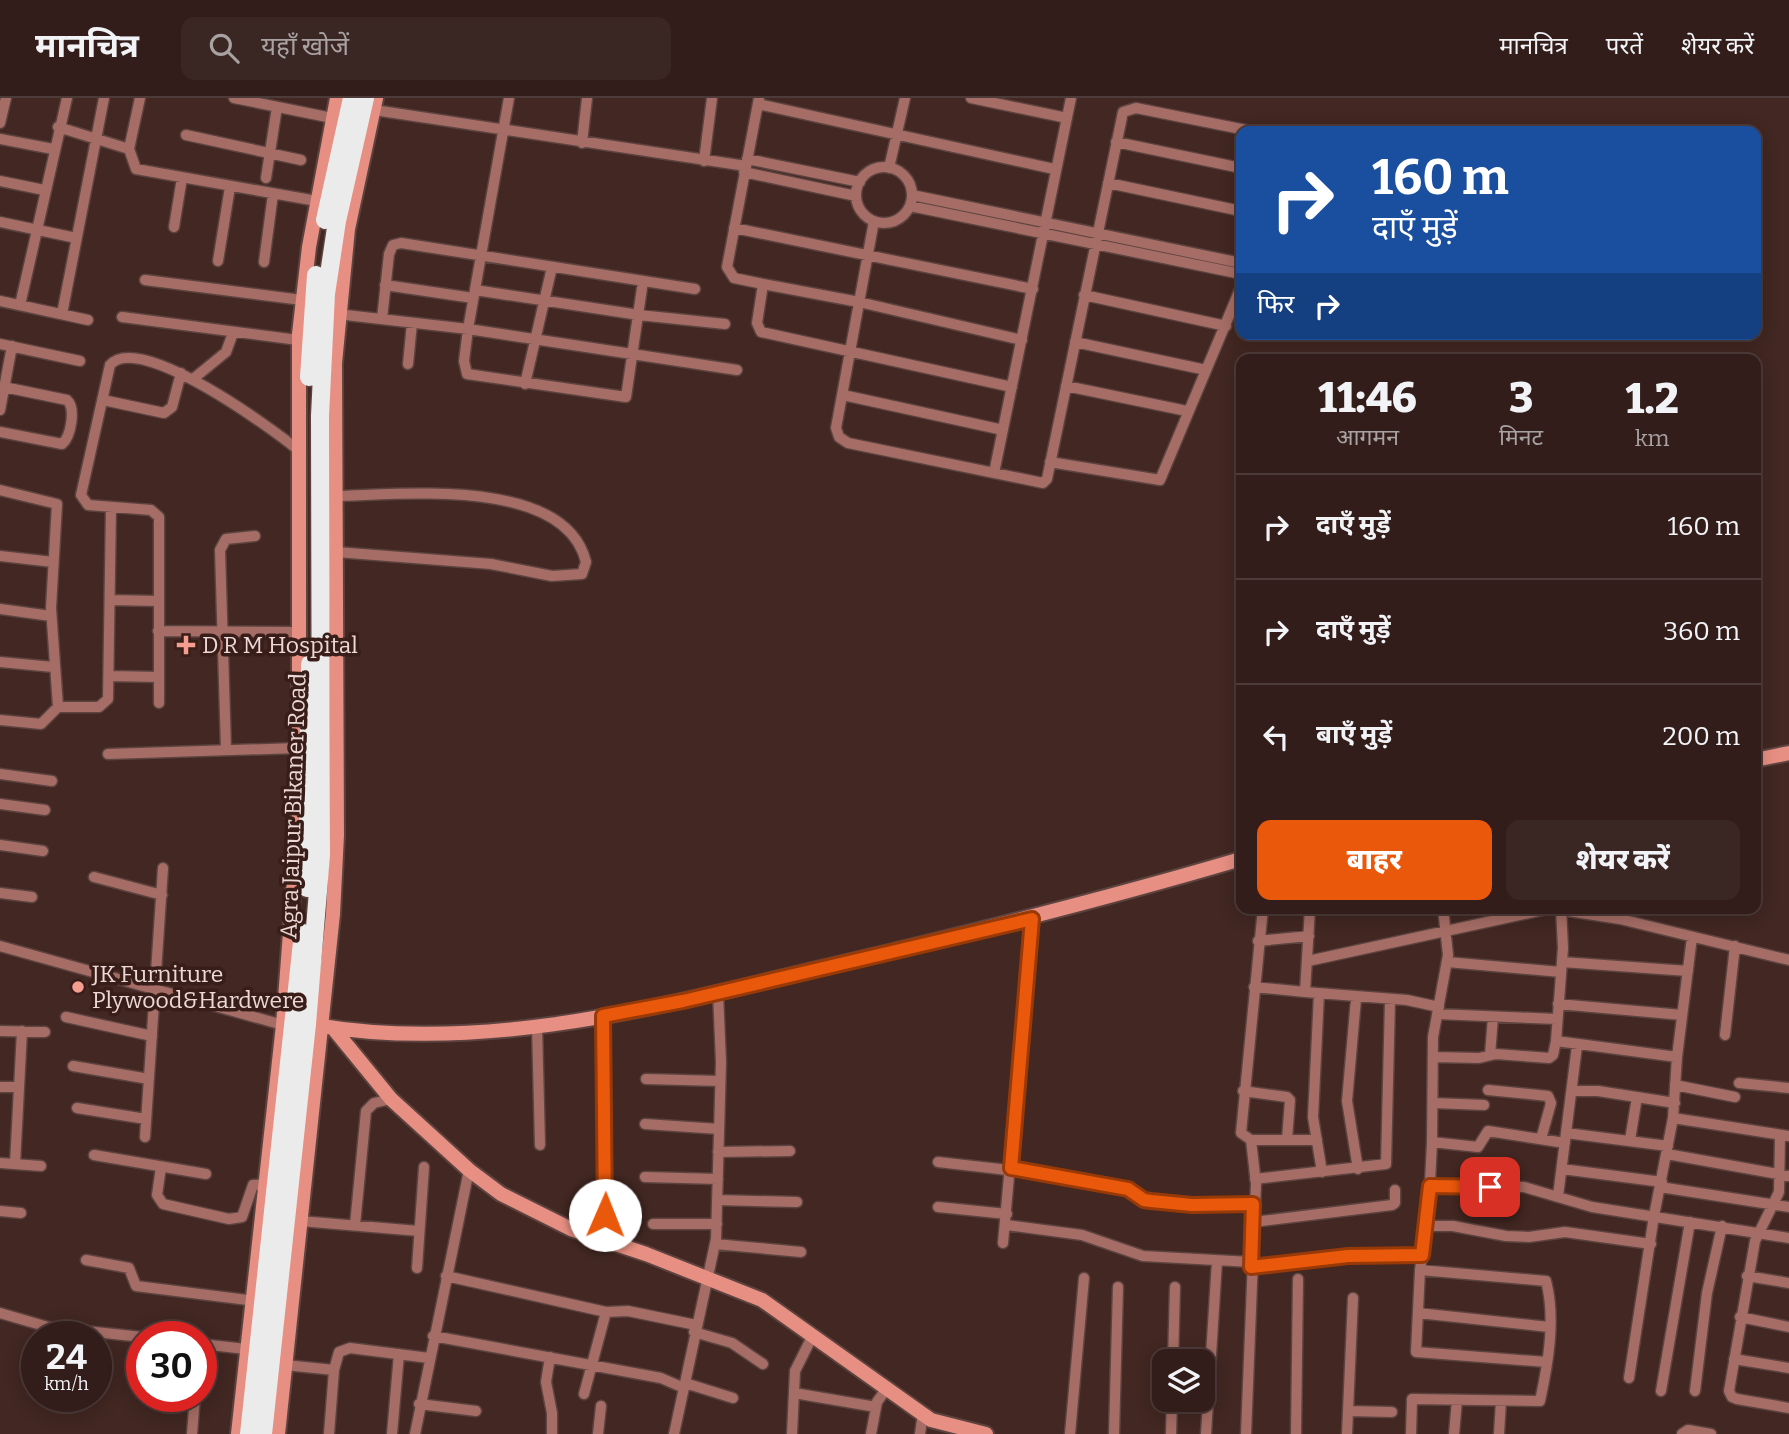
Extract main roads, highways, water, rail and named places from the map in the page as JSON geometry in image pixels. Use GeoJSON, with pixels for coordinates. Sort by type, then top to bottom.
{"type":"FeatureCollection","features":[{"type":"Feature","properties":{"kind":"highway","name":"Agra Jaipur Bikaner Road"},"geometry":{"type":"LineString","coordinates":[[249,1434],[258,1302],[308,1026],[304,819],[310,338],[319,253],[352,98]]}},
{"type":"Feature","properties":{"kind":"highway","name":"Agra Jaipur Bikaner Road"},"geometry":{"type":"LineString","coordinates":[[263,1434],[308,1026],[322,822],[320,416],[323,340],[330,256],[372,102]]}},
{"type":"Feature","properties":{"kind":"place","name":"D R M Hospital"},"geometry":{"type":"Point","coordinates":[186,645]}},
{"type":"Feature","properties":{"kind":"place","name":"JK Furniture Plywood&Hardwere"},"geometry":{"type":"Point","coordinates":[78,987]}}]}
